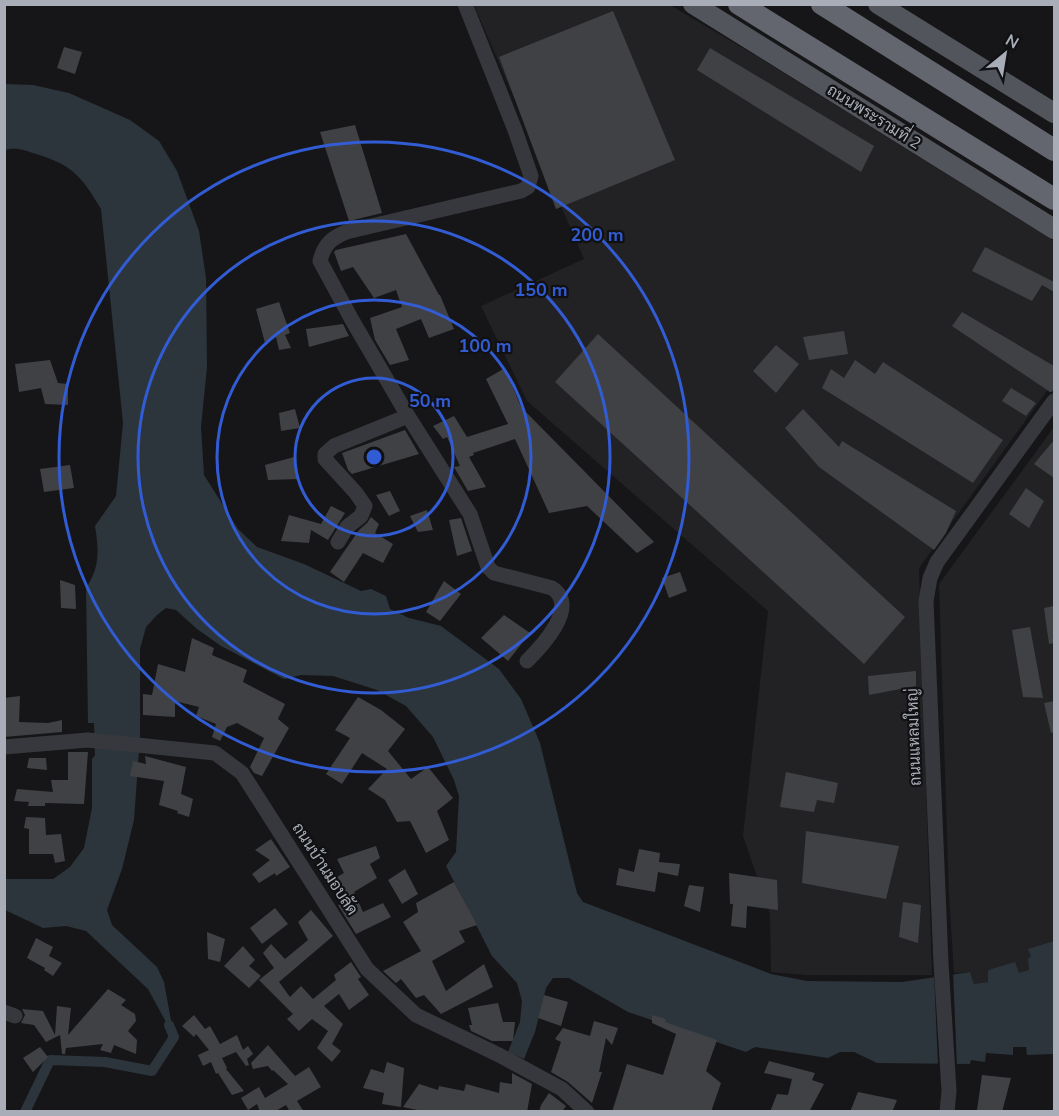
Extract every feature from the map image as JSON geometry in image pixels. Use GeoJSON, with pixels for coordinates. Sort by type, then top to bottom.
{"type":"FeatureCollection","features":[{"type":"Feature","properties":{"kind":"highway","name":"ถนนพระรามที่ 2"},"geometry":{"type":"LineString","coordinates":[[739,4],[1054,199]]}},
{"type":"Feature","properties":{"kind":"highway"},"geometry":{"type":"LineString","coordinates":[[822,4],[1050,148]]}},
{"type":"Feature","properties":{"kind":"main road","name":"ถนนพระรามที่ 2"},"geometry":{"type":"LineString","coordinates":[[693,4],[1054,229]]}},
{"type":"Feature","properties":{"kind":"main road"},"geometry":{"type":"LineString","coordinates":[[878,4],[1054,113]]}},
{"type":"Feature","properties":{"kind":"street"},"geometry":{"type":"LineString","coordinates":[[465,4],[531,176],[528,187],[521,191],[346,232],[331,239],[322,251],[320,261],[408,416],[470,514],[488,567],[494,573],[552,588],[563,600],[562,609],[545,643],[527,661]]}},
{"type":"Feature","properties":{"kind":"street","name":"ถนนแหลมใหญ่"},"geometry":{"type":"LineString","coordinates":[[947,1112],[949,1091],[941,963],[926,601],[930,578],[937,562],[1054,401]]}},
{"type":"Feature","properties":{"kind":"street"},"geometry":{"type":"LineString","coordinates":[[338,542],[346,527],[361,516],[364,506],[356,493],[325,459],[325,454],[332,447],[408,416]]}},
{"type":"Feature","properties":{"kind":"street","name":"ถนนบ้านมอบลัด"},"geometry":{"type":"LineString","coordinates":[[4,747],[88,740],[215,753],[242,773],[367,969],[416,1015],[499,1055],[562,1089],[587,1112]]}},
{"type":"Feature","properties":{"kind":"shaded area"},"geometry":{"type":"Polygon","coordinates":[[[474,5],[670,5],[1054,241],[1054,381],[919,568],[932,975],[805,975],[771,972],[770,914],[743,836],[768,611],[527,401],[481,306],[584,259],[474,5]]]}},
{"type":"Feature","properties":{"kind":"shaded area"},"geometry":{"type":"Polygon","coordinates":[[[4,84],[33,85],[69,93],[130,120],[159,141],[177,171],[199,231],[206,278],[207,367],[201,427],[204,475],[238,529],[257,547],[304,564],[361,591],[371,589],[386,596],[390,609],[409,618],[441,626],[499,669],[521,699],[540,743],[577,893],[583,902],[771,974],[807,981],[902,982],[970,972],[974,984],[988,982],[988,970],[1015,962],[1019,973],[1029,970],[1028,958],[1031,957],[1028,949],[1054,941],[1054,1054],[1027,1055],[1026,1047],[1013,1047],[1013,1055],[986,1053],[985,1062],[971,1060],[970,1064],[877,1063],[854,1052],[840,1052],[828,1058],[755,1047],[746,1052],[628,1012],[569,978],[553,978],[546,988],[535,1032],[524,1059],[508,1052],[520,1022],[522,1001],[517,983],[492,956],[446,866],[456,852],[459,796],[454,780],[433,737],[406,706],[377,690],[333,676],[301,675],[284,679],[221,646],[176,610],[166,608],[146,627],[140,649],[140,737],[134,820],[122,869],[107,910],[112,925],[157,967],[164,982],[174,1037],[148,989],[86,931],[66,926],[43,928],[5,910],[5,879],[53,879],[70,867],[84,848],[92,808],[92,759],[95,755],[94,723],[88,723],[86,588],[96,565],[95,526],[116,496],[123,423],[101,209],[82,180],[68,168],[49,158],[24,150],[5,150],[4,84]]]}},
{"type":"Feature","properties":{"kind":"shaded area"},"geometry":{"type":"Polygon","coordinates":[[[1054,427],[1054,941],[1029,949],[1030,970],[1019,974],[988,969],[989,982],[974,984],[970,972],[954,973],[949,896],[939,584],[1054,427]]]}},
{"type":"Feature","properties":{"kind":"pier"},"geometry":{"type":"Polygon","coordinates":[[[953,971],[957,1066],[938,1066],[934,974],[953,971]]]}},
{"type":"Feature","properties":{"kind":"building"},"geometry":{"type":"Polygon","coordinates":[[[613,11],[675,160],[556,209],[499,57],[613,11]]]}},
{"type":"Feature","properties":{"kind":"building"},"geometry":{"type":"Polygon","coordinates":[[[64,47],[82,52],[75,74],[57,68],[64,47]]]}},
{"type":"Feature","properties":{"kind":"building"},"geometry":{"type":"Polygon","coordinates":[[[710,48],[874,146],[861,172],[697,70],[710,48]]]}},
{"type":"Feature","properties":{"kind":"building"},"geometry":{"type":"Polygon","coordinates":[[[355,125],[382,213],[349,221],[320,132],[355,125]]]}},
{"type":"Feature","properties":{"kind":"building"},"geometry":{"type":"Polygon","coordinates":[[[406,234],[440,295],[454,329],[429,338],[421,319],[396,329],[409,360],[390,365],[375,340],[370,318],[402,307],[396,290],[374,298],[353,267],[341,271],[334,252],[406,234]]]}},
{"type":"Feature","properties":{"kind":"building"},"geometry":{"type":"Polygon","coordinates":[[[985,247],[1054,282],[1054,292],[1042,285],[1032,301],[972,271],[985,247]]]}},
{"type":"Feature","properties":{"kind":"building"},"geometry":{"type":"Polygon","coordinates":[[[279,302],[290,333],[285,335],[291,348],[279,350],[276,337],[265,343],[256,309],[279,302]]]}},
{"type":"Feature","properties":{"kind":"building"},"geometry":{"type":"Polygon","coordinates":[[[962,312],[1054,366],[1052,392],[952,326],[962,312]]]}},
{"type":"Feature","properties":{"kind":"building"},"geometry":{"type":"Polygon","coordinates":[[[343,324],[349,336],[309,347],[306,329],[343,324]]]}},
{"type":"Feature","properties":{"kind":"building"},"geometry":{"type":"Polygon","coordinates":[[[844,331],[848,354],[809,360],[803,337],[844,331]]]}},
{"type":"Feature","properties":{"kind":"building"},"geometry":{"type":"Polygon","coordinates":[[[598,334],[905,617],[864,664],[555,382],[598,334]]]}},
{"type":"Feature","properties":{"kind":"building"},"geometry":{"type":"Polygon","coordinates":[[[776,345],[799,364],[776,393],[753,371],[776,345]]]}},
{"type":"Feature","properties":{"kind":"building"},"geometry":{"type":"Polygon","coordinates":[[[50,360],[58,383],[68,384],[68,405],[45,404],[41,388],[19,392],[15,364],[50,360]]]}},
{"type":"Feature","properties":{"kind":"building"},"geometry":{"type":"Polygon","coordinates":[[[855,360],[875,374],[883,362],[1003,440],[973,483],[822,388],[831,369],[844,378],[855,360]]]}},
{"type":"Feature","properties":{"kind":"building"},"geometry":{"type":"Polygon","coordinates":[[[505,368],[521,407],[654,542],[637,553],[587,506],[549,513],[515,439],[473,453],[474,455],[469,457],[486,487],[468,491],[454,467],[460,466],[447,437],[443,439],[433,426],[454,416],[467,437],[508,424],[486,379],[505,368]]]}},
{"type":"Feature","properties":{"kind":"building"},"geometry":{"type":"Polygon","coordinates":[[[1011,388],[1036,403],[1026,416],[1002,401],[1011,388]]]}},
{"type":"Feature","properties":{"kind":"building"},"geometry":{"type":"Polygon","coordinates":[[[295,409],[300,428],[281,431],[279,413],[295,409]]]}},
{"type":"Feature","properties":{"kind":"building"},"geometry":{"type":"Polygon","coordinates":[[[803,409],[839,447],[842,441],[956,511],[946,533],[934,550],[819,467],[785,428],[803,409]]]}},
{"type":"Feature","properties":{"kind":"building"},"geometry":{"type":"Polygon","coordinates":[[[405,430],[419,454],[352,474],[348,470],[342,453],[405,430]]]}},
{"type":"Feature","properties":{"kind":"building"},"geometry":{"type":"Polygon","coordinates":[[[1054,440],[1054,478],[1034,464],[1054,440]]]}},
{"type":"Feature","properties":{"kind":"building"},"geometry":{"type":"Polygon","coordinates":[[[294,457],[299,479],[268,480],[265,465],[294,457]]]}},
{"type":"Feature","properties":{"kind":"building"},"geometry":{"type":"Polygon","coordinates":[[[70,465],[74,488],[44,492],[40,469],[70,465]]]}},
{"type":"Feature","properties":{"kind":"building"},"geometry":{"type":"Polygon","coordinates":[[[1026,488],[1044,501],[1029,528],[1009,514],[1026,488]]]}},
{"type":"Feature","properties":{"kind":"building"},"geometry":{"type":"Polygon","coordinates":[[[390,491],[400,511],[389,516],[376,495],[390,491]]]}},
{"type":"Feature","properties":{"kind":"building"},"geometry":{"type":"Polygon","coordinates":[[[331,506],[345,513],[328,540],[311,530],[309,543],[281,541],[289,515],[321,524],[331,506]]]}},
{"type":"Feature","properties":{"kind":"building"},"geometry":{"type":"Polygon","coordinates":[[[427,510],[433,530],[418,532],[410,516],[427,510]]]}},
{"type":"Feature","properties":{"kind":"building"},"geometry":{"type":"Polygon","coordinates":[[[371,517],[379,524],[375,533],[393,544],[383,563],[363,553],[344,582],[330,572],[359,530],[371,517]]]}},
{"type":"Feature","properties":{"kind":"building"},"geometry":{"type":"Polygon","coordinates":[[[461,518],[472,551],[457,556],[449,520],[461,518]]]}},
{"type":"Feature","properties":{"kind":"building"},"geometry":{"type":"Polygon","coordinates":[[[680,572],[687,591],[669,598],[662,578],[680,572]]]}},
{"type":"Feature","properties":{"kind":"building"},"geometry":{"type":"Polygon","coordinates":[[[60,580],[75,585],[76,609],[61,608],[60,580]]]}},
{"type":"Feature","properties":{"kind":"building"},"geometry":{"type":"Polygon","coordinates":[[[444,581],[461,594],[440,621],[426,612],[444,581]]]}},
{"type":"Feature","properties":{"kind":"building"},"geometry":{"type":"Polygon","coordinates":[[[1054,606],[1054,643],[1049,644],[1044,608],[1054,606]]]}},
{"type":"Feature","properties":{"kind":"building"},"geometry":{"type":"Polygon","coordinates":[[[504,615],[530,633],[508,661],[481,638],[504,615]]]}},
{"type":"Feature","properties":{"kind":"building"},"geometry":{"type":"Polygon","coordinates":[[[1030,627],[1043,698],[1023,697],[1012,630],[1030,627]]]}},
{"type":"Feature","properties":{"kind":"building"},"geometry":{"type":"Polygon","coordinates":[[[192,638],[214,648],[212,655],[247,670],[243,682],[285,704],[278,719],[289,728],[262,776],[254,773],[250,767],[264,738],[237,723],[227,727],[220,741],[212,737],[216,724],[196,716],[199,707],[175,701],[175,717],[143,715],[143,694],[152,695],[158,664],[185,672],[192,638]]]}},
{"type":"Feature","properties":{"kind":"building"},"geometry":{"type":"Polygon","coordinates":[[[916,671],[916,686],[869,695],[868,676],[916,671]]]}},
{"type":"Feature","properties":{"kind":"building"},"geometry":{"type":"Polygon","coordinates":[[[20,696],[19,722],[48,723],[62,720],[62,732],[4,737],[4,698],[20,696]]]}},
{"type":"Feature","properties":{"kind":"building"},"geometry":{"type":"Polygon","coordinates":[[[358,697],[381,710],[405,729],[388,751],[411,779],[428,767],[453,798],[437,811],[449,840],[426,853],[410,821],[397,822],[385,800],[368,789],[387,769],[362,753],[342,784],[326,774],[350,738],[335,730],[358,697]]]}},
{"type":"Feature","properties":{"kind":"building"},"geometry":{"type":"Polygon","coordinates":[[[1054,701],[1054,732],[1051,733],[1044,703],[1054,701]]]}},
{"type":"Feature","properties":{"kind":"building"},"geometry":{"type":"Polygon","coordinates":[[[68,752],[88,752],[84,804],[45,803],[45,806],[28,806],[29,802],[14,801],[17,789],[53,792],[51,780],[68,780],[68,752]]]}},
{"type":"Feature","properties":{"kind":"building"},"geometry":{"type":"Polygon","coordinates":[[[145,756],[186,767],[181,794],[193,799],[189,817],[159,805],[164,781],[130,776],[133,761],[146,764],[145,756]]]}},
{"type":"Feature","properties":{"kind":"building"},"geometry":{"type":"Polygon","coordinates":[[[29,758],[46,758],[47,770],[27,768],[29,758]]]}},
{"type":"Feature","properties":{"kind":"building"},"geometry":{"type":"Polygon","coordinates":[[[786,772],[838,783],[834,803],[817,800],[814,812],[780,807],[786,772]]]}},
{"type":"Feature","properties":{"kind":"building"},"geometry":{"type":"Polygon","coordinates":[[[26,817],[45,818],[46,835],[61,834],[65,861],[55,863],[53,854],[29,854],[29,829],[24,828],[26,817]]]}},
{"type":"Feature","properties":{"kind":"building"},"geometry":{"type":"Polygon","coordinates":[[[806,831],[899,846],[886,899],[802,883],[806,831]]]}},
{"type":"Feature","properties":{"kind":"building"},"geometry":{"type":"Polygon","coordinates":[[[271,839],[290,867],[259,883],[252,874],[270,860],[255,850],[271,839]]]}},
{"type":"Feature","properties":{"kind":"building"},"geometry":{"type":"Polygon","coordinates":[[[376,846],[380,858],[370,864],[377,878],[354,892],[363,912],[383,903],[391,917],[356,934],[338,905],[344,902],[333,879],[344,873],[337,859],[376,846]]]}},
{"type":"Feature","properties":{"kind":"building"},"geometry":{"type":"Polygon","coordinates":[[[639,849],[660,853],[659,862],[680,864],[678,876],[658,872],[655,892],[616,885],[619,868],[634,872],[639,849]]]}},
{"type":"Feature","properties":{"kind":"building"},"geometry":{"type":"Polygon","coordinates":[[[405,869],[418,894],[402,904],[388,880],[405,869]]]}},
{"type":"Feature","properties":{"kind":"building"},"geometry":{"type":"Polygon","coordinates":[[[729,873],[777,880],[778,910],[747,906],[746,928],[731,926],[733,904],[730,904],[729,873]]]}},
{"type":"Feature","properties":{"kind":"building"},"geometry":{"type":"Polygon","coordinates":[[[454,882],[477,925],[459,931],[465,942],[432,961],[446,991],[484,964],[493,987],[441,1014],[424,995],[416,998],[401,979],[396,983],[383,971],[421,951],[403,922],[418,912],[416,903],[454,882]]]}},
{"type":"Feature","properties":{"kind":"building"},"geometry":{"type":"Polygon","coordinates":[[[689,885],[704,887],[700,912],[684,906],[689,885]]]}},
{"type":"Feature","properties":{"kind":"building"},"geometry":{"type":"Polygon","coordinates":[[[903,902],[921,905],[918,943],[899,937],[903,902]]]}},
{"type":"Feature","properties":{"kind":"building"},"geometry":{"type":"Polygon","coordinates":[[[275,908],[288,924],[262,944],[250,928],[275,908]]]}},
{"type":"Feature","properties":{"kind":"building"},"geometry":{"type":"Polygon","coordinates":[[[311,910],[333,936],[279,982],[290,997],[301,986],[313,999],[336,980],[334,975],[351,962],[361,977],[358,979],[369,995],[349,1010],[339,994],[324,1006],[343,1024],[332,1044],[341,1051],[332,1062],[317,1048],[328,1031],[312,1019],[299,1031],[287,1019],[293,1014],[259,980],[274,968],[263,953],[271,944],[285,959],[308,940],[298,922],[311,910]]]}},
{"type":"Feature","properties":{"kind":"building"},"geometry":{"type":"Polygon","coordinates":[[[207,932],[225,939],[220,962],[208,959],[207,932]]]}},
{"type":"Feature","properties":{"kind":"building"},"geometry":{"type":"Polygon","coordinates":[[[36,938],[53,947],[49,956],[62,963],[53,976],[44,970],[45,968],[27,958],[36,938]]]}},
{"type":"Feature","properties":{"kind":"building"},"geometry":{"type":"Polygon","coordinates":[[[243,946],[255,960],[249,966],[261,976],[249,988],[224,966],[243,946]]]}},
{"type":"Feature","properties":{"kind":"building"},"geometry":{"type":"Polygon","coordinates":[[[108,989],[126,1000],[121,1005],[135,1014],[136,1021],[128,1031],[137,1040],[136,1054],[114,1045],[111,1053],[100,1050],[103,1044],[66,1048],[65,1054],[62,1054],[60,1035],[46,1042],[34,1025],[21,1023],[25,1015],[22,1009],[43,1011],[55,1035],[57,1006],[71,1008],[68,1035],[108,989]]]}},
{"type":"Feature","properties":{"kind":"building"},"geometry":{"type":"Polygon","coordinates":[[[544,995],[568,1002],[561,1026],[538,1018],[544,995]]]}},
{"type":"Feature","properties":{"kind":"building"},"geometry":{"type":"Polygon","coordinates":[[[498,1003],[503,1022],[515,1022],[513,1041],[492,1041],[471,1031],[468,1008],[498,1003]]]}},
{"type":"Feature","properties":{"kind":"building"},"geometry":{"type":"Polygon","coordinates":[[[194,1015],[205,1029],[210,1026],[220,1044],[237,1035],[243,1050],[248,1046],[253,1054],[247,1059],[249,1065],[246,1066],[236,1052],[222,1058],[226,1069],[244,1091],[232,1095],[218,1073],[216,1074],[211,1062],[203,1066],[198,1055],[209,1050],[196,1034],[194,1037],[182,1026],[194,1015]]]}},
{"type":"Feature","properties":{"kind":"building"},"geometry":{"type":"Polygon","coordinates":[[[652,1015],[666,1019],[665,1022],[717,1040],[706,1071],[721,1083],[711,1112],[612,1112],[627,1064],[663,1075],[676,1034],[652,1023],[652,1015]]]}},
{"type":"Feature","properties":{"kind":"building"},"geometry":{"type":"Polygon","coordinates":[[[594,1021],[618,1028],[612,1045],[606,1038],[599,1072],[602,1072],[592,1103],[568,1082],[551,1072],[561,1042],[555,1039],[563,1028],[590,1036],[594,1021]]]}},
{"type":"Feature","properties":{"kind":"building"},"geometry":{"type":"Polygon","coordinates":[[[268,1045],[295,1076],[309,1067],[321,1087],[297,1101],[304,1112],[290,1112],[286,1105],[274,1112],[260,1112],[257,1104],[248,1110],[241,1098],[259,1087],[265,1098],[288,1084],[268,1066],[253,1069],[251,1063],[268,1045]]]}},
{"type":"Feature","properties":{"kind":"building"},"geometry":{"type":"Polygon","coordinates":[[[40,1047],[48,1057],[33,1072],[23,1058],[40,1047]]]}},
{"type":"Feature","properties":{"kind":"building"},"geometry":{"type":"Polygon","coordinates":[[[769,1061],[815,1073],[812,1080],[824,1084],[809,1112],[770,1112],[777,1094],[788,1095],[792,1079],[764,1073],[769,1061]]]}},
{"type":"Feature","properties":{"kind":"building"},"geometry":{"type":"Polygon","coordinates":[[[387,1062],[404,1068],[401,1107],[382,1104],[384,1093],[363,1088],[371,1069],[384,1073],[387,1062]]]}},
{"type":"Feature","properties":{"kind":"building"},"geometry":{"type":"Polygon","coordinates":[[[512,1073],[532,1084],[527,1112],[427,1112],[403,1107],[419,1084],[438,1090],[439,1086],[464,1091],[466,1084],[499,1093],[500,1082],[512,1084],[512,1073]]]}},
{"type":"Feature","properties":{"kind":"building"},"geometry":{"type":"Polygon","coordinates":[[[982,1075],[1011,1078],[1002,1112],[977,1110],[982,1075]]]}},
{"type":"Feature","properties":{"kind":"building"},"geometry":{"type":"Polygon","coordinates":[[[858,1092],[897,1100],[892,1112],[850,1112],[858,1092]]]}},
{"type":"Feature","properties":{"kind":"building"},"geometry":{"type":"Polygon","coordinates":[[[549,1093],[566,1106],[562,1112],[539,1112],[549,1093]]]}},
{"type":"Feature","properties":{"kind":"waterway"},"geometry":{"type":"LineString","coordinates":[[25,1112],[50,1060],[105,1062],[152,1071],[174,1037],[169,1025]]}}]}
